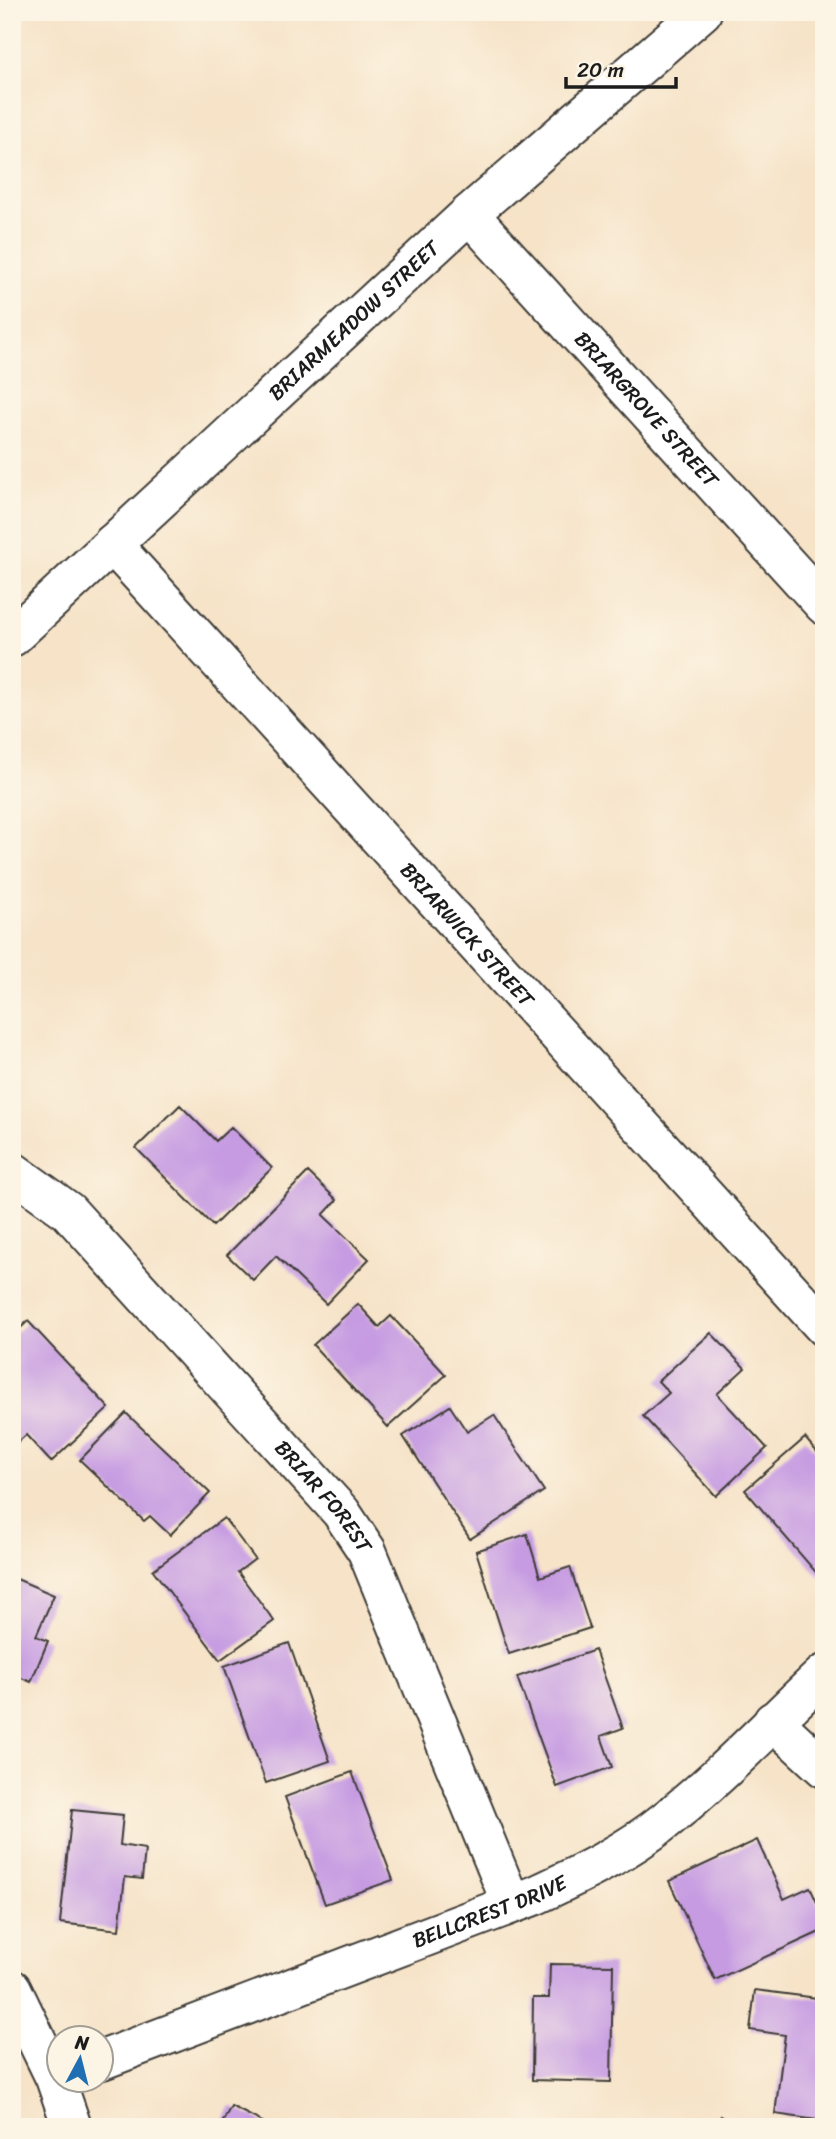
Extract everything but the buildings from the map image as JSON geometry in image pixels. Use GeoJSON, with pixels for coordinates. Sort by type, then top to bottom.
{"type":"FeatureCollection","features":[{"type":"Feature","properties":{"kind":"street","name":"BRIARMEADOW STREET"},"geometry":{"type":"LineString","coordinates":[[12,637],[469,214],[702,12]]}},
{"type":"Feature","properties":{"kind":"street","name":"BRIARGROVE STREET"},"geometry":{"type":"LineString","coordinates":[[469,214],[824,605]]}},
{"type":"Feature","properties":{"kind":"street","name":"BRIARWICK STREET"},"geometry":{"type":"LineString","coordinates":[[112,544],[824,1327]]}},
{"type":"Feature","properties":{"kind":"street","name":"BRIAR FOREST"},"geometry":{"type":"LineString","coordinates":[[12,1171],[68,1211],[341,1512],[354,1531],[367,1551],[511,1903]]}},
{"type":"Feature","properties":{"kind":"street","name":"BELLCREST DRIVE"},"geometry":{"type":"LineString","coordinates":[[116,2055],[547,1890],[630,1846],[667,1820],[824,1674]]}},
{"type":"Feature","properties":{"kind":"street"},"geometry":{"type":"LineString","coordinates":[[773,1721],[824,1768]]}},
{"type":"Feature","properties":{"kind":"street"},"geometry":{"type":"LineString","coordinates":[[12,1989],[46,2055]]}},
{"type":"Feature","properties":{"kind":"street"},"geometry":{"type":"LineString","coordinates":[[62,2094],[72,2127]]}}]}
